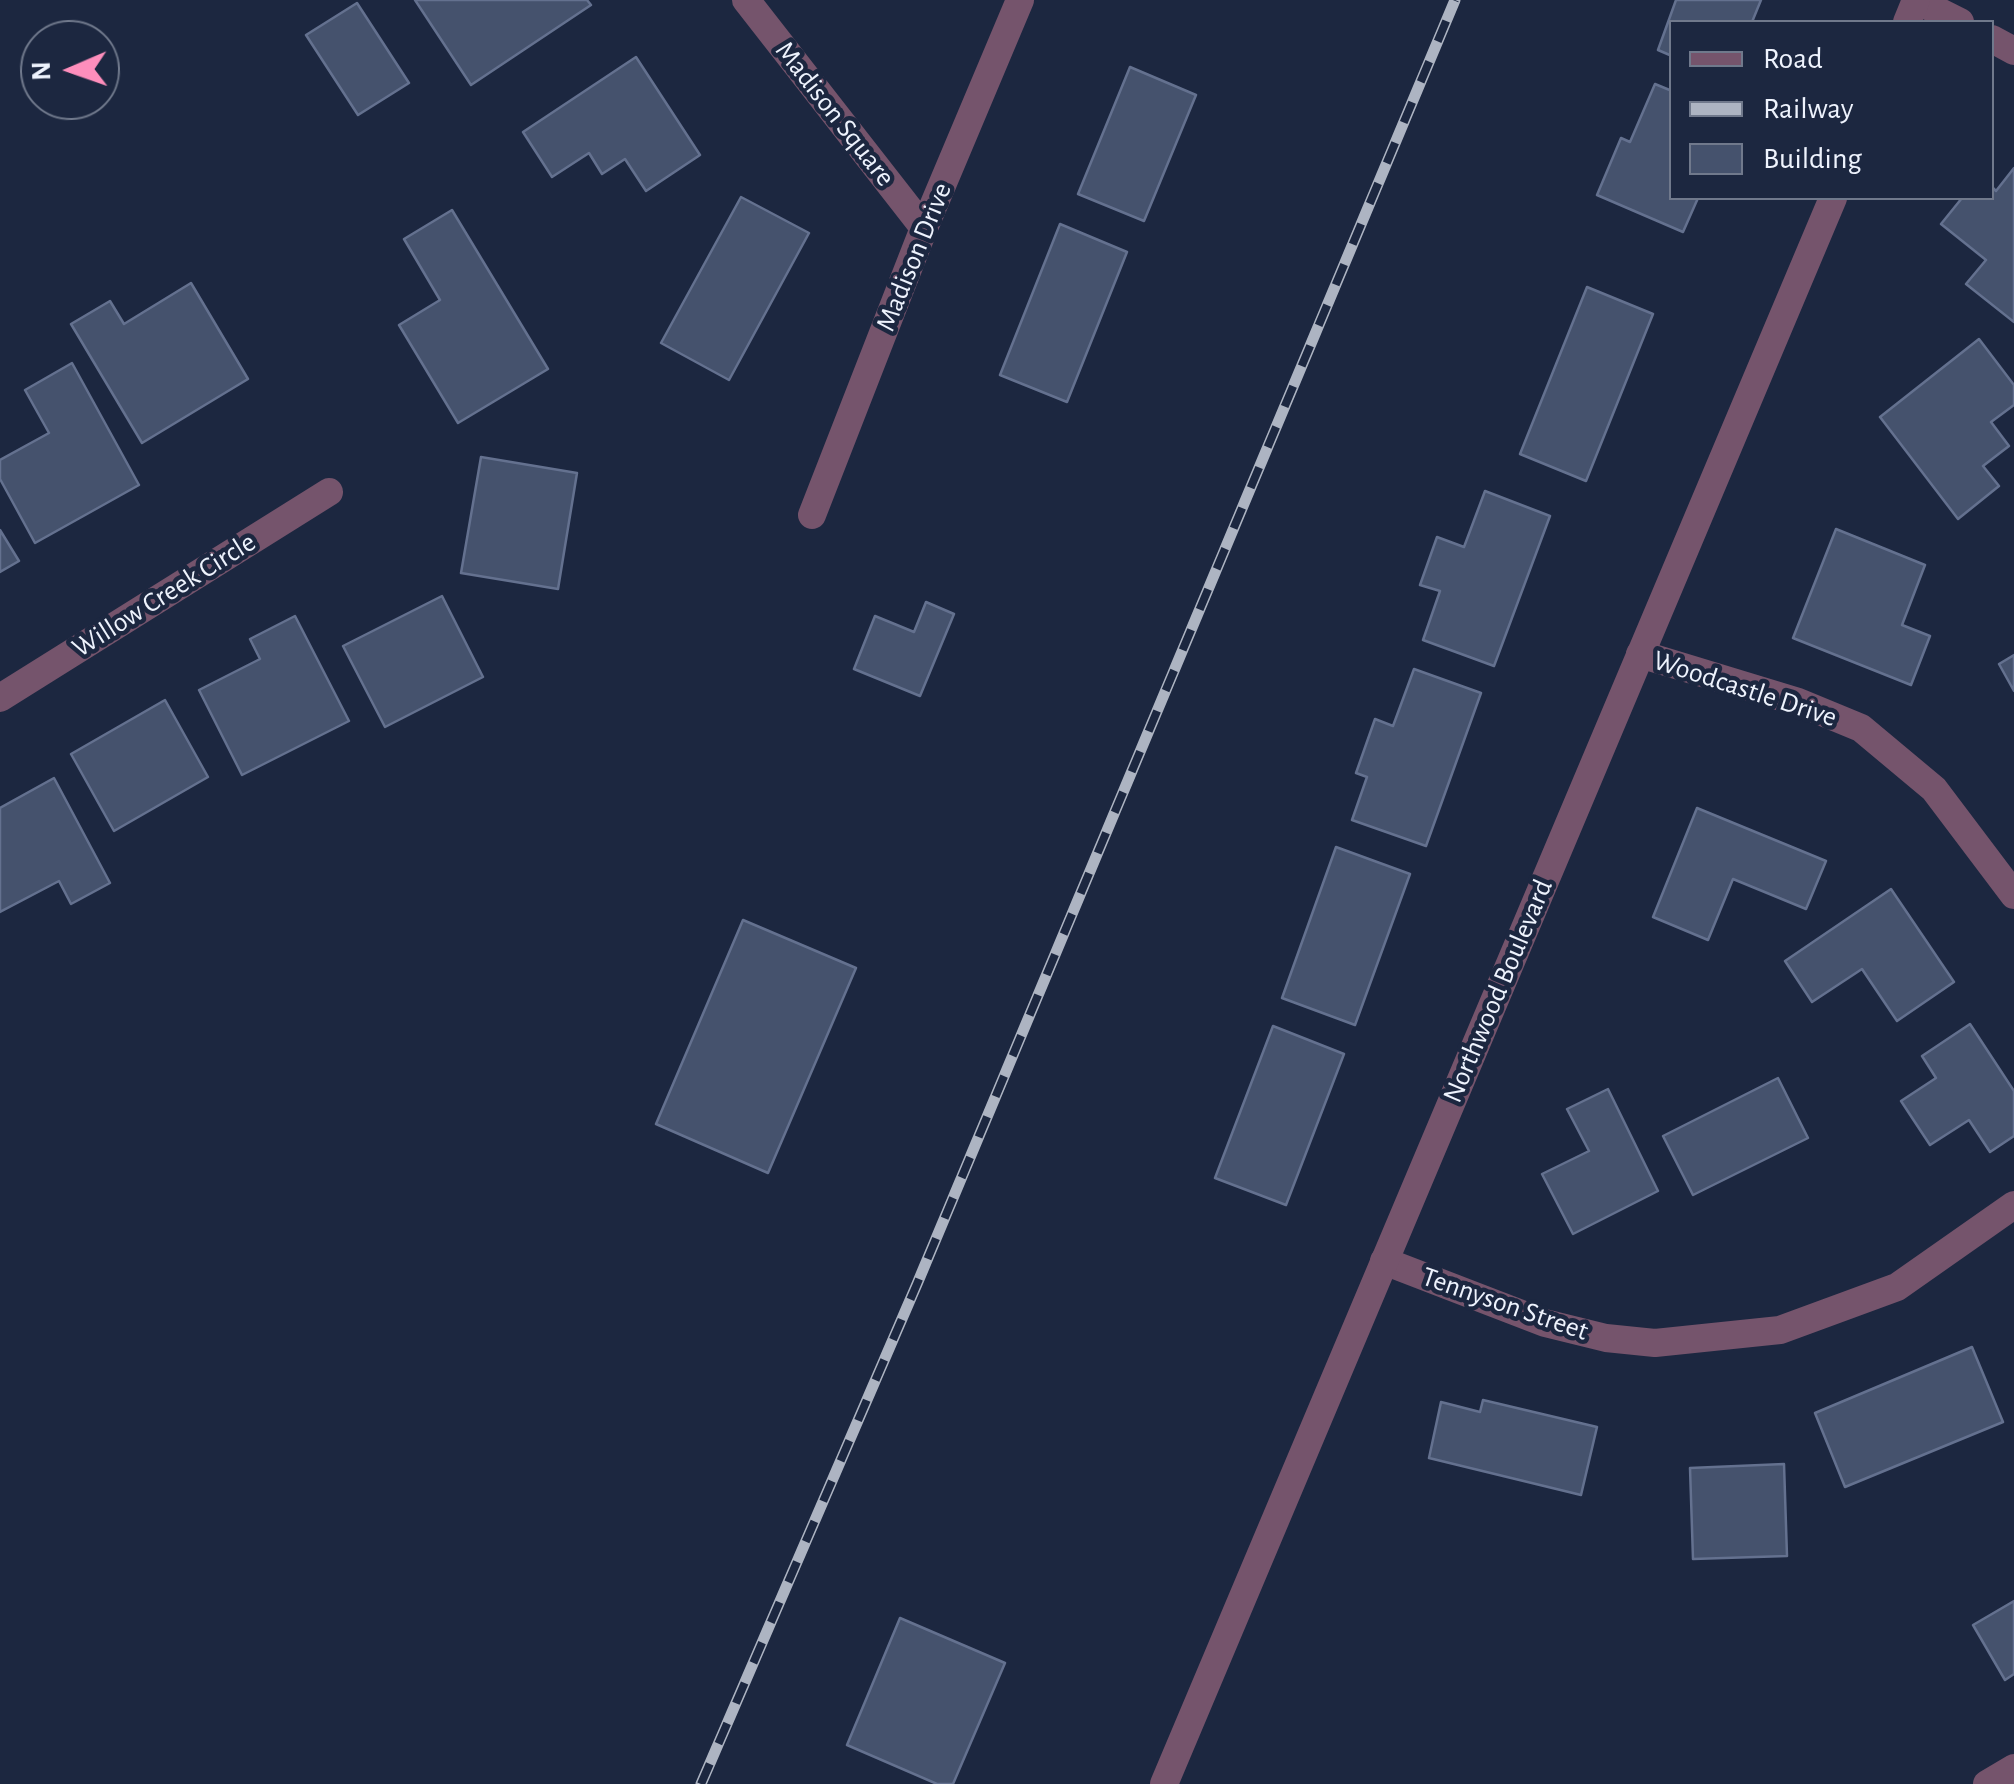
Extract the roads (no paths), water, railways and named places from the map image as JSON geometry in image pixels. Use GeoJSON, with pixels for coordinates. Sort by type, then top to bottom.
{"type":"FeatureCollection","features":[{"type":"Feature","properties":{"kind":"street","name":"Madison Square"},"geometry":{"type":"LineString","coordinates":[[746,0],[924,228]]}},
{"type":"Feature","properties":{"kind":"street","name":"Madison Drive"},"geometry":{"type":"LineString","coordinates":[[812,515],[924,228],[1020,0]]}},
{"type":"Feature","properties":{"kind":"street"},"geometry":{"type":"LineString","coordinates":[[1916,0],[1956,20]]}},
{"type":"Feature","properties":{"kind":"street","name":"Northwood Boulevard"},"geometry":{"type":"LineString","coordinates":[[1164,1784],[1832,200]]}},
{"type":"Feature","properties":{"kind":"street","name":"Willow Creek Circle"},"geometry":{"type":"LineString","coordinates":[[0,698],[329,492]]}},
{"type":"Feature","properties":{"kind":"street","name":"Woodcastle Drive"},"geometry":{"type":"LineString","coordinates":[[1640,654],[1798,702],[1861,728],[1934,788],[2014,895]]}},
{"type":"Feature","properties":{"kind":"street","name":"Tennyson Street"},"geometry":{"type":"LineString","coordinates":[[1384,1262],[1545,1323],[1606,1338],[1655,1343],[1780,1330],[1897,1286],[2014,1205]]}},
{"type":"Feature","properties":{"kind":"street"},"geometry":{"type":"LineString","coordinates":[[1987,1784],[2014,1768]]}},
{"type":"Feature","properties":{"kind":"railway"},"geometry":{"type":"LineString","coordinates":[[701,1784],[917,1284],[1455,0]]}}]}
